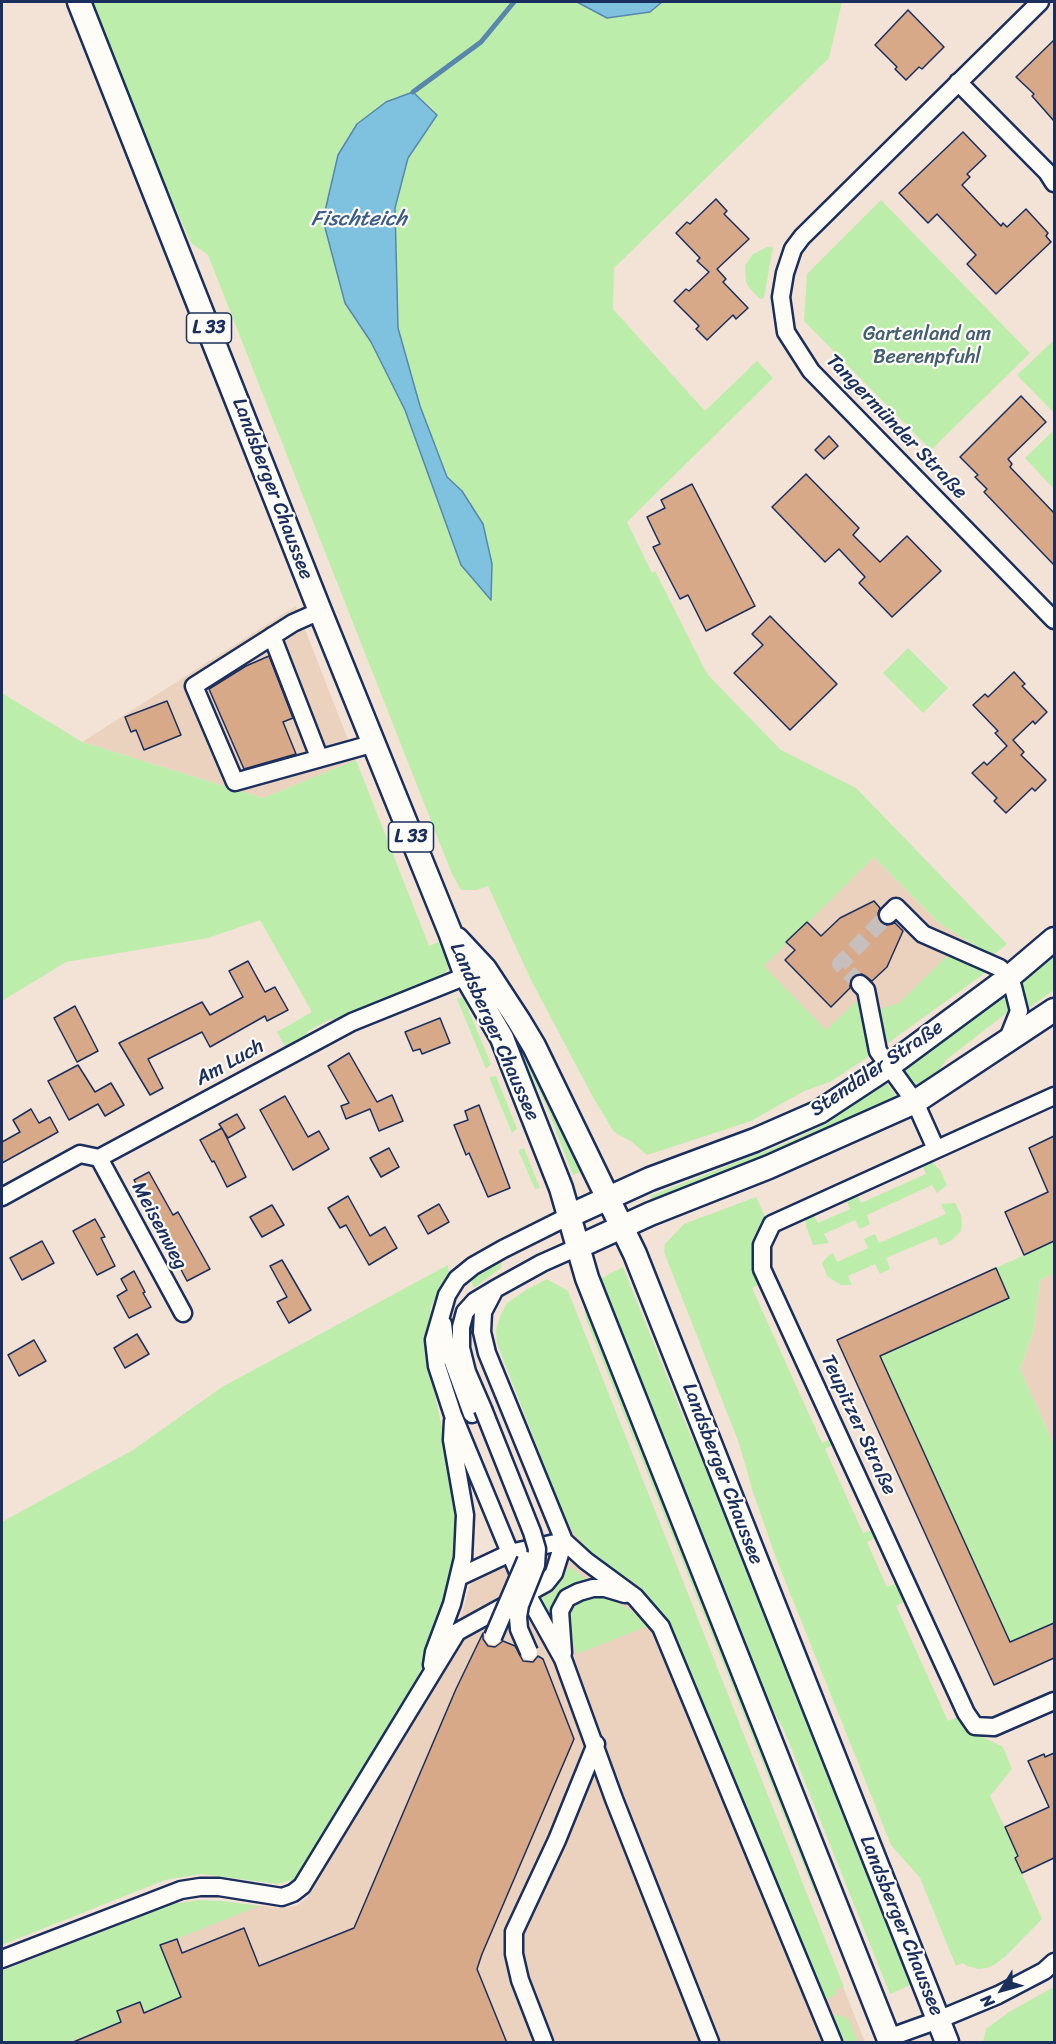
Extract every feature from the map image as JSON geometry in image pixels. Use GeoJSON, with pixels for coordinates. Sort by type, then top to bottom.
{"type":"FeatureCollection","features":[{"type":"Feature","properties":{"kind":"main road","name":"Landsberger Chaussee"},"geometry":{"type":"LineString","coordinates":[[80,2],[320,611],[450,932],[475,972],[561,1188],[576,1213],[586,1243],[592,1292],[895,2037]]}},
{"type":"Feature","properties":{"kind":"main road","name":"Stendaler Straße"},"geometry":{"type":"LineString","coordinates":[[576,1213],[650,1179],[756,1140],[819,1112],[889,1066],[1008,978],[1054,939]]}},
{"type":"Feature","properties":{"kind":"main road","name":"Landsberger Chaussee"},"geometry":{"type":"LineString","coordinates":[[475,972],[519,1021],[534,1046],[622,1227],[671,1343],[947,2043]]}},
{"type":"Feature","properties":{"kind":"main road","name":"Stendaler Straße"},"geometry":{"type":"LineString","coordinates":[[586,1243],[769,1167],[915,1102],[1054,1010]]}},
{"type":"Feature","properties":{"kind":"street","name":"Tangermünder Straße"},"geometry":{"type":"LineString","coordinates":[[1040,2],[814,225],[793,249],[785,273],[781,297],[786,332],[812,371],[1054,620]]}},
{"type":"Feature","properties":{"kind":"street"},"geometry":{"type":"LineString","coordinates":[[958,82],[1047,172],[1054,183]]}},
{"type":"Feature","properties":{"kind":"street"},"geometry":{"type":"LineString","coordinates":[[320,611],[293,623],[194,686],[235,782],[375,743]]}},
{"type":"Feature","properties":{"kind":"street"},"geometry":{"type":"LineString","coordinates":[[272,636],[319,757]]}},
{"type":"Feature","properties":{"kind":"street"},"geometry":{"type":"LineString","coordinates":[[888,915],[896,907],[923,934],[1000,968],[1013,987],[1019,1011],[1007,1041]]}},
{"type":"Feature","properties":{"kind":"street","name":"Am Luch"},"geometry":{"type":"LineString","coordinates":[[2,1197],[80,1154],[99,1158],[352,1022],[475,972]]}},
{"type":"Feature","properties":{"kind":"street"},"geometry":{"type":"LineString","coordinates":[[860,984],[866,990],[878,1051],[915,1102],[936,1149]]}},
{"type":"Feature","properties":{"kind":"street","name":"Teupitzer Straße"},"geometry":{"type":"LineString","coordinates":[[1054,1096],[772,1224],[762,1245],[762,1269],[966,1713],[975,1726],[994,1727],[1054,1701]]}},
{"type":"Feature","properties":{"kind":"street","name":"Meisenweg"},"geometry":{"type":"LineString","coordinates":[[99,1158],[183,1313]]}},
{"type":"Feature","properties":{"kind":"street"},"geometry":{"type":"LineString","coordinates":[[576,1213],[532,1233],[473,1266],[457,1279],[447,1295],[434,1340],[437,1366],[453,1415],[527,1594],[563,1659],[596,1744],[614,1799],[710,2043]]}},
{"type":"Feature","properties":{"kind":"street"},"geometry":{"type":"LineString","coordinates":[[493,1637],[526,1559],[523,1536],[477,1411],[461,1348],[461,1327],[465,1312],[475,1301],[542,1263],[586,1243]]}},
{"type":"Feature","properties":{"kind":"street"},"geometry":{"type":"LineString","coordinates":[[495,1289],[483,1312],[482,1332],[487,1353],[564,1541],[586,1561],[635,1597],[661,1626],[833,2043]]}},
{"type":"Feature","properties":{"kind":"street"},"geometry":{"type":"LineString","coordinates":[[442,1311],[445,1340],[532,1532],[537,1549],[536,1565],[520,1605],[518,1617],[519,1629],[529,1652]]}},
{"type":"Feature","properties":{"kind":"street"},"geometry":{"type":"LineString","coordinates":[[429,1678],[434,1652],[452,1604],[463,1558],[465,1515],[452,1440],[453,1415]]}},
{"type":"Feature","properties":{"kind":"street"},"geometry":{"type":"LineString","coordinates":[[459,1577],[510,1553],[564,1541]]}},
{"type":"Feature","properties":{"kind":"street"},"geometry":{"type":"LineString","coordinates":[[2,1959],[181,1890],[219,1887],[282,1897],[293,1893],[302,1886],[458,1632],[546,1583],[554,1573],[564,1541]]}},
{"type":"Feature","properties":{"kind":"street"},"geometry":{"type":"LineString","coordinates":[[563,1659],[560,1611],[567,1598],[579,1592],[604,1588],[635,1597]]}},
{"type":"Feature","properties":{"kind":"street"},"geometry":{"type":"LineString","coordinates":[[503,1607],[514,1605],[535,1611]]}},
{"type":"Feature","properties":{"kind":"street"},"geometry":{"type":"LineString","coordinates":[[544,2043],[520,1980],[514,1954],[514,1932],[557,1840],[596,1744]]}},
{"type":"Feature","properties":{"kind":"street"},"geometry":{"type":"LineString","coordinates":[[895,2037],[1020,1985],[1044,1971],[1054,1962]]}},
{"type":"Feature","properties":{"kind":"shaded area"},"geometry":{"type":"Polygon","coordinates":[[[296,606],[356,760],[263,798],[82,742],[296,606]]]}},
{"type":"Feature","properties":{"kind":"shaded area"},"geometry":{"type":"Polygon","coordinates":[[[874,857],[939,923],[992,956],[852,1057],[763,966],[874,857]]]}},
{"type":"Feature","properties":{"kind":"shaded area"},"geometry":{"type":"Polygon","coordinates":[[[1054,1273],[1054,1445],[1020,1369],[1034,1330],[1040,1280],[1054,1273]]]}},
{"type":"Feature","properties":{"kind":"shaded area"},"geometry":{"type":"Polygon","coordinates":[[[647,1495],[865,2042],[2,2042],[2,1971],[173,1904],[200,1900],[282,1908],[296,1906],[307,1898],[449,1659],[477,1561],[647,1495]]]}},
{"type":"Feature","properties":{"kind":"green space"},"geometry":{"type":"Polygon","coordinates":[[[90,2],[577,2],[607,18],[650,12],[662,2],[842,2],[829,58],[614,268],[613,309],[705,411],[757,361],[773,378],[627,522],[652,573],[655,571],[707,674],[781,750],[856,788],[1007,944],[992,956],[939,923],[874,857],[764,966],[826,1030],[857,1001],[862,1003],[871,1055],[830,1082],[804,1091],[751,1121],[647,1155],[632,1142],[614,1132],[530,978],[488,886],[477,890],[461,890],[452,874],[208,255],[191,243],[127,96],[90,2]],[[413,92],[345,303],[371,342],[405,410],[461,565],[462,491],[447,477],[420,406],[398,328],[395,208],[408,158],[437,115],[413,92]]]}},
{"type":"Feature","properties":{"kind":"green space","name":"Gartenland am Beerenpfuhl"},"geometry":{"type":"Polygon","coordinates":[[[881,200],[1030,353],[931,450],[804,321],[807,274],[881,200]]]}},
{"type":"Feature","properties":{"kind":"green space"},"geometry":{"type":"Polygon","coordinates":[[[767,247],[773,247],[764,298],[760,299],[746,282],[745,265],[753,254],[767,247]]]}},
{"type":"Feature","properties":{"kind":"green space"},"geometry":{"type":"Polygon","coordinates":[[[1054,340],[1054,413],[1017,375],[1054,340]]]}},
{"type":"Feature","properties":{"kind":"green space"},"geometry":{"type":"Polygon","coordinates":[[[1054,430],[1054,489],[1025,458],[1054,430]]]}},
{"type":"Feature","properties":{"kind":"green space"},"geometry":{"type":"Polygon","coordinates":[[[908,648],[948,688],[923,713],[883,673],[908,648]]]}},
{"type":"Feature","properties":{"kind":"green space"},"geometry":{"type":"Polygon","coordinates":[[[2,693],[82,742],[263,798],[356,760],[429,946],[441,941],[450,962],[447,971],[441,976],[384,998],[336,1021],[330,1019],[307,1032],[305,1038],[286,1048],[277,1032],[312,1012],[260,920],[208,938],[66,962],[2,1001],[2,693]]]}},
{"type":"Feature","properties":{"kind":"green space"},"geometry":{"type":"Polygon","coordinates":[[[1054,952],[1054,990],[1026,1010],[1021,979],[1054,952]]]}},
{"type":"Feature","properties":{"kind":"green space"},"geometry":{"type":"Polygon","coordinates":[[[951,956],[989,970],[884,1046],[878,1015],[882,1008],[899,1003],[946,957],[951,956]]]}},
{"type":"Feature","properties":{"kind":"green space"},"geometry":{"type":"Polygon","coordinates":[[[1002,993],[1011,1005],[1009,1011],[946,1060],[935,1076],[915,1088],[902,1068],[1002,993]]]}},
{"type":"Feature","properties":{"kind":"green space"},"geometry":{"type":"Polygon","coordinates":[[[463,997],[491,1064],[486,1069],[457,999],[463,997]]]}},
{"type":"Feature","properties":{"kind":"green space"},"geometry":{"type":"Polygon","coordinates":[[[502,1012],[585,1170],[573,1175],[546,1105],[501,1017],[502,1012]]]}},
{"type":"Feature","properties":{"kind":"green space"},"geometry":{"type":"Polygon","coordinates":[[[496,1076],[517,1129],[512,1133],[489,1077],[496,1076]]]}},
{"type":"Feature","properties":{"kind":"green space"},"geometry":{"type":"Polygon","coordinates":[[[885,1081],[896,1096],[895,1099],[866,1115],[652,1203],[650,1196],[791,1141],[825,1124],[885,1081]]]}},
{"type":"Feature","properties":{"kind":"green space"},"geometry":{"type":"Polygon","coordinates":[[[524,1148],[540,1188],[535,1189],[519,1152],[524,1148]]]}},
{"type":"Feature","properties":{"kind":"green space"},"geometry":{"type":"Polygon","coordinates":[[[931,1161],[940,1170],[947,1185],[937,1193],[932,1185],[867,1215],[870,1224],[860,1229],[855,1220],[824,1234],[829,1243],[813,1245],[805,1218],[813,1214],[818,1223],[850,1209],[846,1199],[857,1195],[861,1203],[926,1174],[922,1164],[931,1161]]]}},
{"type":"Feature","properties":{"kind":"green space"},"geometry":{"type":"Polygon","coordinates":[[[756,1197],[767,1221],[757,1234],[753,1252],[754,1266],[762,1283],[752,1288],[822,1443],[832,1439],[835,1444],[825,1449],[863,1533],[873,1530],[877,1537],[867,1542],[887,1587],[897,1583],[906,1601],[896,1606],[948,1721],[958,1717],[967,1729],[1003,1747],[1012,1769],[990,1796],[1018,1856],[1015,1858],[1042,1919],[1006,1956],[986,1968],[978,1969],[963,1963],[956,1966],[920,1878],[891,1845],[776,1558],[739,1443],[664,1252],[665,1244],[684,1224],[756,1197]]]}},
{"type":"Feature","properties":{"kind":"green space"},"geometry":{"type":"Polygon","coordinates":[[[955,1203],[961,1215],[962,1224],[961,1231],[952,1240],[940,1246],[936,1237],[886,1258],[890,1269],[880,1274],[875,1264],[848,1276],[852,1285],[841,1285],[827,1276],[822,1263],[830,1254],[833,1253],[837,1262],[868,1248],[864,1239],[875,1234],[879,1243],[946,1214],[941,1204],[955,1203]]]}},
{"type":"Feature","properties":{"kind":"green space"},"geometry":{"type":"Polygon","coordinates":[[[1054,1241],[1054,1273],[1040,1280],[1034,1330],[1020,1369],[1054,1445],[1054,1623],[1005,1645],[1004,1628],[886,1370],[874,1359],[1009,1298],[996,1268],[1054,1241]]]}},
{"type":"Feature","properties":{"kind":"green space"},"geometry":{"type":"Polygon","coordinates":[[[499,1261],[502,1262],[501,1268],[474,1288],[471,1280],[499,1261]]]}},
{"type":"Feature","properties":{"kind":"green space"},"geometry":{"type":"Polygon","coordinates":[[[448,1265],[449,1273],[431,1306],[425,1348],[460,1513],[456,1574],[427,1657],[413,1685],[296,1879],[277,1884],[202,1874],[165,1880],[2,1945],[2,1522],[133,1450],[222,1387],[448,1265]]]}},
{"type":"Feature","properties":{"kind":"green space"},"geometry":{"type":"Polygon","coordinates":[[[623,1267],[690,1434],[712,1478],[913,1984],[890,1994],[784,1730],[760,1686],[598,1280],[623,1267]]]}},
{"type":"Feature","properties":{"kind":"green space"},"geometry":{"type":"Polygon","coordinates":[[[547,1279],[568,1291],[844,1987],[835,1990],[837,1994],[824,2000],[661,1612],[640,1587],[590,1552],[565,1519],[497,1343],[496,1330],[507,1303],[547,1279]]]}},
{"type":"Feature","properties":{"kind":"green space"},"geometry":{"type":"Polygon","coordinates":[[[583,1300],[820,1892],[815,1894],[593,1337],[586,1319],[583,1300]]]}},
{"type":"Feature","properties":{"kind":"green space"},"geometry":{"type":"Polygon","coordinates":[[[570,1567],[586,1579],[589,1585],[578,1586],[557,1630],[540,1600],[555,1590],[570,1567]]]}},
{"type":"Feature","properties":{"kind":"green space"},"geometry":{"type":"Polygon","coordinates":[[[585,1596],[606,1598],[618,1603],[633,1612],[648,1626],[577,1654],[567,1626],[569,1606],[585,1596]]]}},
{"type":"Feature","properties":{"kind":"green space"},"geometry":{"type":"Polygon","coordinates":[[[200,1900],[259,1906],[161,1945],[181,1997],[144,2013],[140,2002],[117,2011],[121,2022],[68,2042],[2,2042],[2,1971],[173,1904],[200,1900]]]}},
{"type":"Feature","properties":{"kind":"green space"},"geometry":{"type":"Polygon","coordinates":[[[1054,1987],[1054,2042],[983,2042],[986,2029],[1009,2012],[1054,1987]]]}},
{"type":"Feature","properties":{"kind":"green space"},"geometry":{"type":"Polygon","coordinates":[[[832,2014],[848,2018],[858,2042],[843,2042],[832,2014]]]}},
{"type":"Feature","properties":{"kind":"water"},"geometry":{"type":"Polygon","coordinates":[[[577,2],[662,2],[650,12],[607,18],[577,2]]]}},
{"type":"Feature","properties":{"kind":"water","name":"Fischteich"},"geometry":{"type":"Polygon","coordinates":[[[413,92],[437,115],[408,158],[395,208],[398,328],[420,406],[447,477],[462,491],[483,524],[492,564],[491,600],[461,565],[405,410],[371,342],[345,303],[323,220],[338,155],[357,124],[386,102],[413,92]]]}},
{"type":"Feature","properties":{"kind":"building"},"geometry":{"type":"Polygon","coordinates":[[[908,10],[944,47],[922,69],[919,67],[906,80],[895,69],[897,67],[875,45],[908,10]]]}},
{"type":"Feature","properties":{"kind":"building"},"geometry":{"type":"Polygon","coordinates":[[[1054,40],[1054,121],[1032,96],[1034,94],[1016,77],[1054,40]]]}},
{"type":"Feature","properties":{"kind":"building"},"geometry":{"type":"Polygon","coordinates":[[[963,132],[986,156],[967,174],[970,177],[962,185],[1001,226],[1003,223],[1007,227],[1026,209],[1048,233],[1046,236],[1051,242],[996,294],[967,264],[976,255],[937,214],[928,223],[899,193],[963,132]]]}},
{"type":"Feature","properties":{"kind":"building"},"geometry":{"type":"Polygon","coordinates":[[[716,199],[727,211],[724,214],[749,239],[717,269],[726,279],[723,282],[748,308],[736,319],[733,315],[707,340],[696,329],[699,326],[674,301],[686,289],[689,291],[709,272],[697,261],[700,258],[676,233],[687,222],[690,224],[716,199]]]}},
{"type":"Feature","properties":{"kind":"building"},"geometry":{"type":"Polygon","coordinates":[[[1021,396],[1046,422],[1008,459],[1012,464],[1010,467],[1054,513],[1054,565],[984,492],[987,489],[975,477],[978,475],[960,457],[1021,396]]]}},
{"type":"Feature","properties":{"kind":"building"},"geometry":{"type":"Polygon","coordinates":[[[829,436],[838,446],[824,459],[815,450],[829,436]]]}},
{"type":"Feature","properties":{"kind":"building"},"geometry":{"type":"Polygon","coordinates":[[[806,474],[859,528],[853,535],[880,562],[907,536],[941,571],[892,617],[859,583],[865,577],[839,549],[825,562],[772,507],[806,474]]]}},
{"type":"Feature","properties":{"kind":"building"},"geometry":{"type":"Polygon","coordinates":[[[692,484],[755,606],[706,631],[688,595],[680,599],[653,547],[660,544],[647,517],[665,508],[661,500],[692,484]]]}},
{"type":"Feature","properties":{"kind":"building"},"geometry":{"type":"Polygon","coordinates":[[[770,616],[837,684],[790,730],[734,673],[763,645],[752,634],[770,616]]]}},
{"type":"Feature","properties":{"kind":"building"},"geometry":{"type":"Polygon","coordinates":[[[269,656],[293,718],[283,722],[296,754],[244,769],[209,689],[246,666],[269,656]]]}},
{"type":"Feature","properties":{"kind":"building"},"geometry":{"type":"Polygon","coordinates":[[[1014,672],[1025,684],[1022,686],[1047,712],[1035,724],[1033,721],[1013,740],[1024,752],[1021,755],[1046,780],[1035,791],[1032,788],[1006,813],[994,801],[997,798],[972,773],[984,762],[987,765],[1007,746],[995,733],[998,731],[973,705],[985,694],[988,697],[1014,672]]]}},
{"type":"Feature","properties":{"kind":"building"},"geometry":{"type":"Polygon","coordinates":[[[167,701],[181,735],[144,750],[136,730],[131,732],[125,717],[167,701]]]}},
{"type":"Feature","properties":{"kind":"building"},"geometry":{"type":"Polygon","coordinates":[[[874,901],[880,908],[878,913],[880,922],[886,925],[895,923],[903,931],[887,967],[872,981],[862,974],[853,976],[850,988],[831,1007],[785,960],[795,950],[786,942],[807,922],[821,936],[840,918],[874,901]]]}},
{"type":"Feature","properties":{"kind":"building"},"geometry":{"type":"Polygon","coordinates":[[[248,961],[265,992],[275,987],[288,1010],[267,1021],[265,1016],[210,1047],[202,1032],[148,1059],[163,1088],[150,1095],[119,1043],[202,1002],[210,1015],[243,997],[229,971],[248,961]]]}},
{"type":"Feature","properties":{"kind":"building"},"geometry":{"type":"Polygon","coordinates":[[[75,1006],[98,1051],[77,1062],[54,1018],[75,1006]]]}},
{"type":"Feature","properties":{"kind":"building"},"geometry":{"type":"Polygon","coordinates":[[[440,1018],[450,1043],[422,1054],[420,1049],[413,1051],[405,1032],[440,1018]]]}},
{"type":"Feature","properties":{"kind":"building"},"geometry":{"type":"Polygon","coordinates":[[[349,1053],[377,1102],[392,1095],[403,1121],[379,1131],[370,1109],[346,1119],[341,1106],[349,1103],[328,1066],[349,1053]]]}},
{"type":"Feature","properties":{"kind":"building"},"geometry":{"type":"Polygon","coordinates":[[[78,1065],[95,1092],[111,1083],[124,1105],[105,1116],[98,1104],[69,1120],[48,1081],[78,1065]]]}},
{"type":"Feature","properties":{"kind":"building"},"geometry":{"type":"Polygon","coordinates":[[[285,1096],[308,1137],[319,1131],[329,1149],[293,1170],[260,1110],[285,1096]]]}},
{"type":"Feature","properties":{"kind":"building"},"geometry":{"type":"Polygon","coordinates":[[[479,1105],[510,1188],[488,1197],[469,1153],[466,1155],[454,1125],[468,1120],[465,1111],[479,1105]]]}},
{"type":"Feature","properties":{"kind":"building"},"geometry":{"type":"Polygon","coordinates":[[[31,1109],[39,1123],[50,1117],[58,1132],[2,1163],[2,1142],[20,1132],[13,1120],[31,1109]]]}},
{"type":"Feature","properties":{"kind":"building"},"geometry":{"type":"Polygon","coordinates":[[[237,1114],[245,1128],[228,1138],[219,1124],[237,1114]]]}},
{"type":"Feature","properties":{"kind":"building"},"geometry":{"type":"Polygon","coordinates":[[[222,1128],[246,1177],[227,1187],[200,1140],[222,1128]]]}},
{"type":"Feature","properties":{"kind":"building"},"geometry":{"type":"Polygon","coordinates":[[[1054,1136],[1054,1241],[1024,1255],[1005,1212],[1048,1192],[1029,1148],[1054,1136]]]}},
{"type":"Feature","properties":{"kind":"building"},"geometry":{"type":"Polygon","coordinates":[[[389,1148],[399,1167],[381,1177],[370,1158],[389,1148]]]}},
{"type":"Feature","properties":{"kind":"building"},"geometry":{"type":"Polygon","coordinates":[[[149,1172],[173,1215],[178,1212],[210,1269],[187,1281],[176,1260],[179,1259],[134,1180],[149,1172]]]}},
{"type":"Feature","properties":{"kind":"building"},"geometry":{"type":"Polygon","coordinates":[[[348,1196],[370,1236],[385,1227],[397,1248],[369,1265],[346,1225],[340,1228],[328,1208],[348,1196]]]}},
{"type":"Feature","properties":{"kind":"building"},"geometry":{"type":"Polygon","coordinates":[[[439,1204],[449,1222],[428,1234],[418,1216],[439,1204]]]}},
{"type":"Feature","properties":{"kind":"building"},"geometry":{"type":"Polygon","coordinates":[[[272,1205],[284,1225],[262,1237],[250,1217],[272,1205]]]}},
{"type":"Feature","properties":{"kind":"building"},"geometry":{"type":"Polygon","coordinates":[[[95,1219],[105,1237],[101,1238],[115,1266],[97,1275],[73,1231],[95,1219]]]}},
{"type":"Feature","properties":{"kind":"building"},"geometry":{"type":"Polygon","coordinates":[[[42,1241],[54,1263],[22,1280],[10,1258],[42,1241]]]}},
{"type":"Feature","properties":{"kind":"building"},"geometry":{"type":"Polygon","coordinates":[[[282,1260],[311,1310],[289,1323],[277,1302],[287,1297],[270,1266],[282,1260]]]}},
{"type":"Feature","properties":{"kind":"building"},"geometry":{"type":"Polygon","coordinates":[[[996,1268],[1009,1298],[880,1356],[1010,1642],[1054,1623],[1054,1658],[994,1685],[837,1340],[996,1268]]]}},
{"type":"Feature","properties":{"kind":"building"},"geometry":{"type":"Polygon","coordinates":[[[134,1271],[151,1307],[129,1318],[117,1296],[127,1290],[121,1279],[134,1271]]]}},
{"type":"Feature","properties":{"kind":"building"},"geometry":{"type":"Polygon","coordinates":[[[137,1334],[149,1354],[125,1368],[114,1348],[137,1334]]]}},
{"type":"Feature","properties":{"kind":"building"},"geometry":{"type":"Polygon","coordinates":[[[34,1340],[46,1361],[19,1376],[8,1355],[34,1340]]]}},
{"type":"Feature","properties":{"kind":"building"},"geometry":{"type":"Polygon","coordinates":[[[483,1633],[483,1639],[488,1646],[495,1647],[503,1641],[515,1646],[523,1661],[533,1662],[538,1656],[543,1659],[574,1739],[477,1969],[507,2043],[71,2043],[121,2022],[117,2011],[140,2002],[144,2013],[181,1997],[160,1945],[177,1939],[182,1953],[244,1928],[259,1966],[354,1928],[456,1689],[483,1633]]]}},
{"type":"Feature","properties":{"kind":"building"},"geometry":{"type":"Polygon","coordinates":[[[1054,1753],[1054,1858],[1022,1873],[1015,1858],[1018,1856],[1005,1827],[1049,1807],[1028,1761],[1044,1754],[1045,1757],[1054,1753]]]}},
{"type":"Feature","properties":{"kind":"waterway"},"geometry":{"type":"LineString","coordinates":[[413,92],[481,42],[514,2]]}},
{"type":"Feature","properties":{"kind":"tunnel"},"geometry":{"type":"LineString","coordinates":[[860,984],[840,964],[888,915]]}}]}
